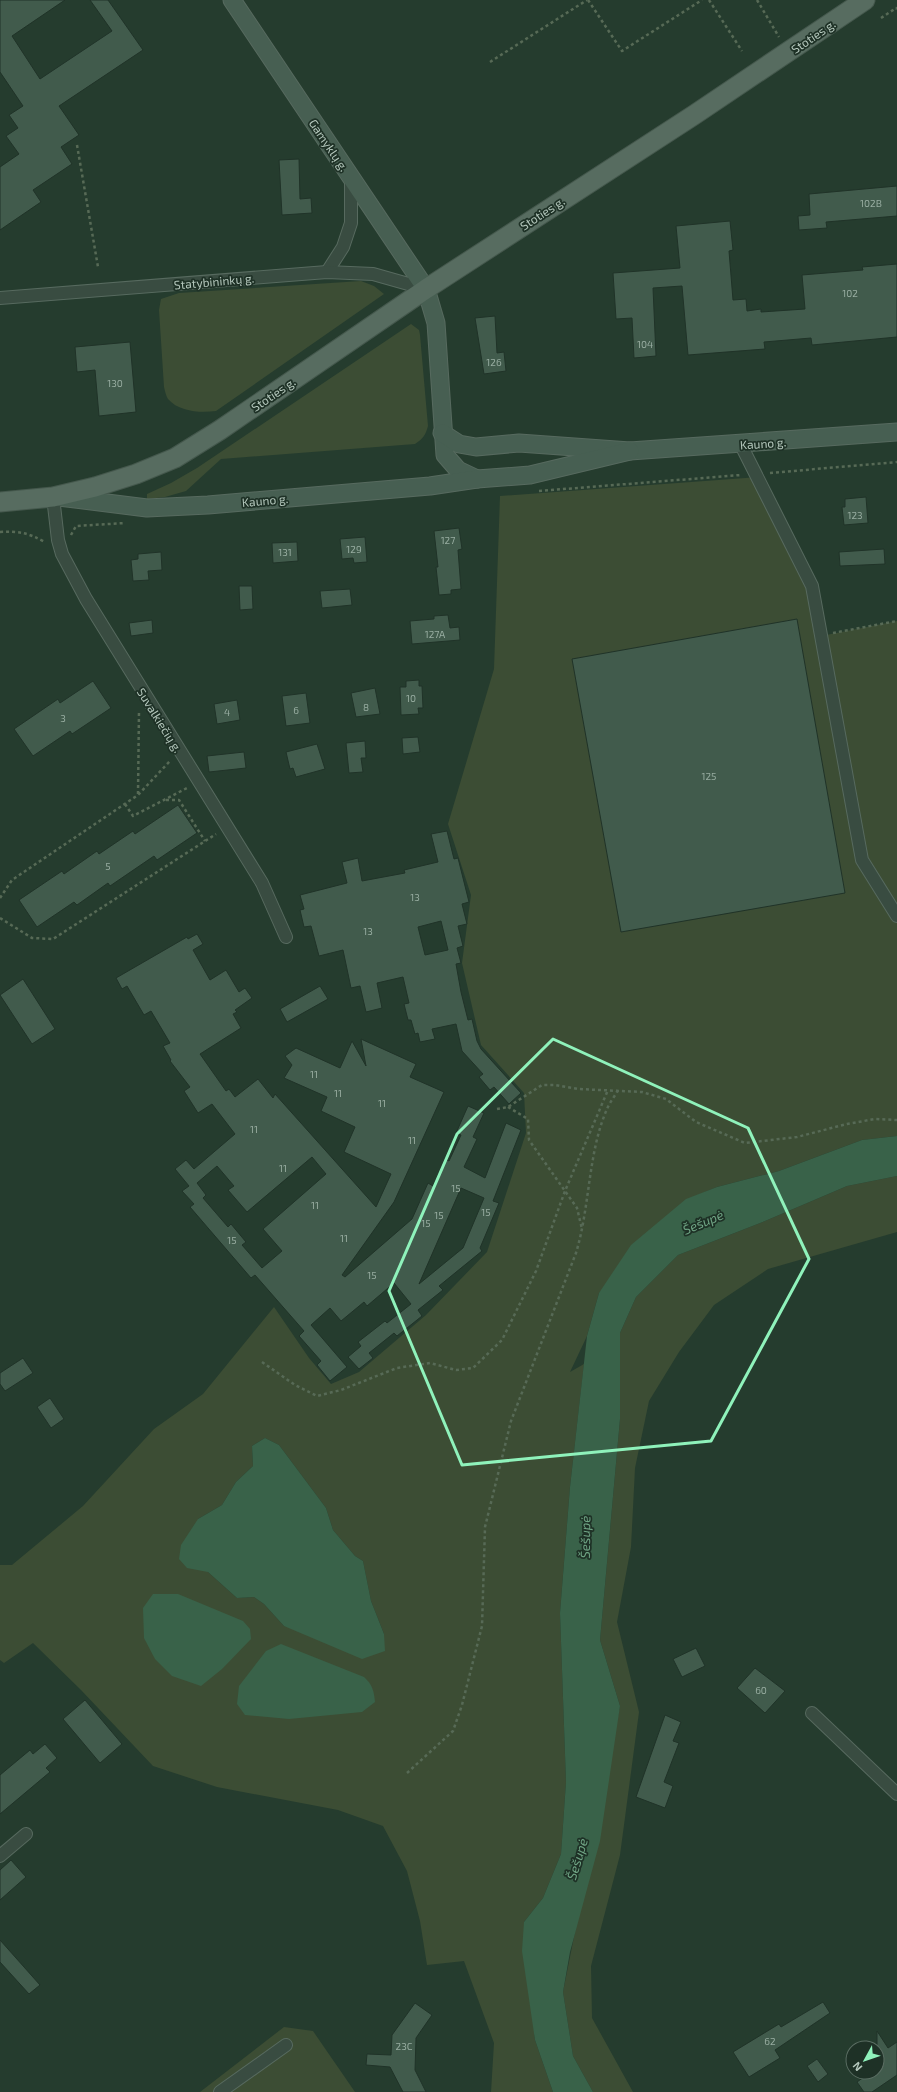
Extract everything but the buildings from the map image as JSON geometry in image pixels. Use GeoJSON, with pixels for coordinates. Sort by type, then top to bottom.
{"type":"FeatureCollection","features":[{"type":"Feature","properties":{"kind":"main road","name":"Gamyklų g."},"geometry":{"type":"LineString","coordinates":[[232,0],[426,289]]}},
{"type":"Feature","properties":{"kind":"main road","name":"Stoties g."},"geometry":{"type":"LineString","coordinates":[[220,430],[426,289],[694,115],[865,0]]}},
{"type":"Feature","properties":{"kind":"main road","name":"Kauno g."},"geometry":{"type":"LineString","coordinates":[[426,289],[436,323],[442,433],[445,455],[458,470],[477,479]]}},
{"type":"Feature","properties":{"kind":"main road","name":"Kauno g."},"geometry":{"type":"LineString","coordinates":[[0,502],[53,497],[95,487],[136,474],[175,458],[220,430]]}},
{"type":"Feature","properties":{"kind":"main road","name":"Kauno g."},"geometry":{"type":"LineString","coordinates":[[442,433],[458,444],[476,447],[519,443],[630,451],[897,432]]}},
{"type":"Feature","properties":{"kind":"main road","name":"Kauno g."},"geometry":{"type":"LineString","coordinates":[[53,497],[147,508],[208,505],[430,486],[477,479],[530,475],[630,451]]}},
{"type":"Feature","properties":{"kind":"street"},"geometry":{"type":"LineString","coordinates":[[327,272],[344,247],[351,223],[351,178]]}},
{"type":"Feature","properties":{"kind":"street","name":"Statybininkų g."},"geometry":{"type":"LineString","coordinates":[[0,298],[327,272],[373,274],[426,289]]}},
{"type":"Feature","properties":{"kind":"street"},"geometry":{"type":"LineString","coordinates":[[741,444],[812,586],[862,860],[897,916]]}},
{"type":"Feature","properties":{"kind":"street","name":"Suvalkiečių g."},"geometry":{"type":"LineString","coordinates":[[53,497],[58,540],[62,554],[79,586],[262,883],[286,937]]}},
{"type":"Feature","properties":{"kind":"street"},"geometry":{"type":"LineString","coordinates":[[812,1713],[897,1794]]}},
{"type":"Feature","properties":{"kind":"street"},"geometry":{"type":"LineString","coordinates":[[0,1856],[26,1834]]}},
{"type":"Feature","properties":{"kind":"street"},"geometry":{"type":"LineString","coordinates":[[220,2092],[286,2044]]}},
{"type":"Feature","properties":{"kind":"path"},"geometry":{"type":"LineString","coordinates":[[490,62],[588,0],[622,51],[702,0]]}},
{"type":"Feature","properties":{"kind":"path"},"geometry":{"type":"LineString","coordinates":[[709,0],[742,51]]}},
{"type":"Feature","properties":{"kind":"path"},"geometry":{"type":"LineString","coordinates":[[757,0],[779,37]]}},
{"type":"Feature","properties":{"kind":"path"},"geometry":{"type":"LineString","coordinates":[[881,18],[896,8],[897,10]]}},
{"type":"Feature","properties":{"kind":"path"},"geometry":{"type":"LineString","coordinates":[[77,145],[98,268]]}},
{"type":"Feature","properties":{"kind":"path"},"geometry":{"type":"LineString","coordinates":[[821,636],[897,621]]}},
{"type":"Feature","properties":{"kind":"path"},"geometry":{"type":"LineString","coordinates":[[138,795],[139,709]]}},
{"type":"Feature","properties":{"kind":"path"},"geometry":{"type":"LineString","coordinates":[[0,898],[12,880],[138,795],[171,761]]}},
{"type":"Feature","properties":{"kind":"path"},"geometry":{"type":"LineString","coordinates":[[125,804],[132,816],[187,788]]}},
{"type":"Feature","properties":{"kind":"path"},"geometry":{"type":"LineString","coordinates":[[164,800],[180,800],[205,841]]}},
{"type":"Feature","properties":{"kind":"path"},"geometry":{"type":"LineString","coordinates":[[0,918],[32,938],[53,939],[216,834]]}},
{"type":"Feature","properties":{"kind":"path"},"geometry":{"type":"LineString","coordinates":[[497,1109],[508,1107],[542,1086],[555,1085],[578,1089],[642,1092],[666,1099],[696,1122],[745,1143],[797,1137],[846,1124],[875,1119],[897,1120]]}},
{"type":"Feature","properties":{"kind":"path"},"geometry":{"type":"LineString","coordinates":[[262,1362],[295,1385],[317,1396],[341,1390],[397,1368],[430,1363],[456,1370],[473,1368],[502,1340],[536,1271],[566,1191],[608,1090]]}},
{"type":"Feature","properties":{"kind":"path"},"geometry":{"type":"LineString","coordinates":[[407,1773],[453,1731],[462,1705],[482,1626],[485,1527],[511,1421],[583,1232],[596,1147],[607,1109],[618,1090]]}},
{"type":"Feature","properties":{"kind":"path"},"geometry":{"type":"LineString","coordinates":[[508,1107],[528,1119],[529,1140],[577,1208],[583,1232]]}},
{"type":"Feature","properties":{"kind":"highlighted area"},"geometry":{"type":"Polygon","coordinates":[[[553,1039],[748,1128],[809,1259],[711,1441],[462,1465],[389,1291],[457,1134],[553,1039]]]}},
{"type":"Feature","properties":{"kind":"shaded area"},"geometry":{"type":"Polygon","coordinates":[[[361,281],[374,286],[384,294],[216,411],[190,411],[178,407],[168,399],[164,387],[159,310],[161,299],[179,293],[361,281]]]}},
{"type":"Feature","properties":{"kind":"shaded area"},"geometry":{"type":"Polygon","coordinates":[[[411,324],[419,330],[420,335],[428,426],[424,436],[415,444],[221,459],[186,491],[165,497],[147,499],[147,494],[171,483],[197,468],[411,324]]]}},
{"type":"Feature","properties":{"kind":"shaded area"},"geometry":{"type":"Polygon","coordinates":[[[759,477],[812,586],[821,636],[897,621],[897,1136],[862,1140],[779,1171],[717,1187],[686,1200],[599,1293],[587,1336],[570,1372],[584,1364],[570,1487],[560,1613],[566,1782],[561,1854],[543,1898],[524,1922],[535,2040],[553,2092],[491,2092],[494,2043],[464,1961],[427,1965],[420,1921],[407,1871],[383,1826],[338,1810],[217,1787],[153,1766],[81,1690],[33,1643],[4,1663],[0,1660],[0,1565],[12,1565],[83,1506],[154,1429],[203,1394],[274,1307],[309,1358],[331,1384],[359,1372],[426,1315],[487,1252],[526,1133],[524,1093],[481,1045],[462,963],[471,895],[448,824],[494,669],[500,496],[759,477]],[[265,1438],[252,1446],[253,1466],[236,1482],[222,1505],[198,1519],[208,1572],[237,1598],[254,1597],[264,1604],[284,1626],[384,1634],[371,1601],[363,1561],[355,1556],[333,1530],[326,1508],[279,1445],[265,1438]]]}},
{"type":"Feature","properties":{"kind":"shaded area"},"geometry":{"type":"Polygon","coordinates":[[[897,1176],[897,1232],[768,1269],[714,1305],[679,1352],[649,1401],[635,1468],[631,1547],[617,1622],[639,1712],[620,1855],[591,1966],[592,2018],[633,2092],[593,2092],[573,2056],[563,1992],[620,1706],[600,1640],[620,1419],[620,1333],[636,1297],[678,1255],[765,1221],[847,1186],[897,1176]]]}},
{"type":"Feature","properties":{"kind":"shaded area"},"geometry":{"type":"Polygon","coordinates":[[[284,2027],[313,2031],[355,2092],[200,2092],[284,2027]]]}},
{"type":"Feature","properties":{"kind":"water","name":"Šešupė"},"geometry":{"type":"Polygon","coordinates":[[[897,1136],[897,1176],[847,1186],[765,1221],[678,1255],[636,1297],[620,1333],[620,1419],[600,1640],[620,1706],[600,1841],[570,1952],[563,1992],[573,2056],[593,2092],[553,2092],[535,2040],[522,1951],[524,1922],[543,1898],[561,1854],[566,1782],[560,1613],[570,1487],[587,1336],[599,1293],[631,1245],[686,1199],[717,1187],[779,1171],[862,1140],[897,1136]]]}},
{"type":"Feature","properties":{"kind":"water"},"geometry":{"type":"Polygon","coordinates":[[[265,1438],[279,1445],[326,1508],[333,1530],[355,1556],[363,1561],[371,1601],[384,1634],[385,1651],[362,1659],[284,1626],[264,1604],[254,1597],[237,1598],[208,1572],[187,1568],[179,1559],[181,1545],[198,1519],[222,1505],[236,1482],[253,1466],[252,1446],[265,1438]]]}},
{"type":"Feature","properties":{"kind":"water"},"geometry":{"type":"Polygon","coordinates":[[[153,1594],[178,1594],[243,1621],[250,1629],[251,1639],[222,1669],[201,1686],[172,1676],[155,1659],[144,1638],[143,1608],[153,1594]]]}},
{"type":"Feature","properties":{"kind":"water"},"geometry":{"type":"Polygon","coordinates":[[[281,1644],[364,1677],[372,1688],[375,1702],[362,1712],[289,1719],[245,1715],[237,1704],[239,1686],[266,1651],[281,1644]]]}}]}
